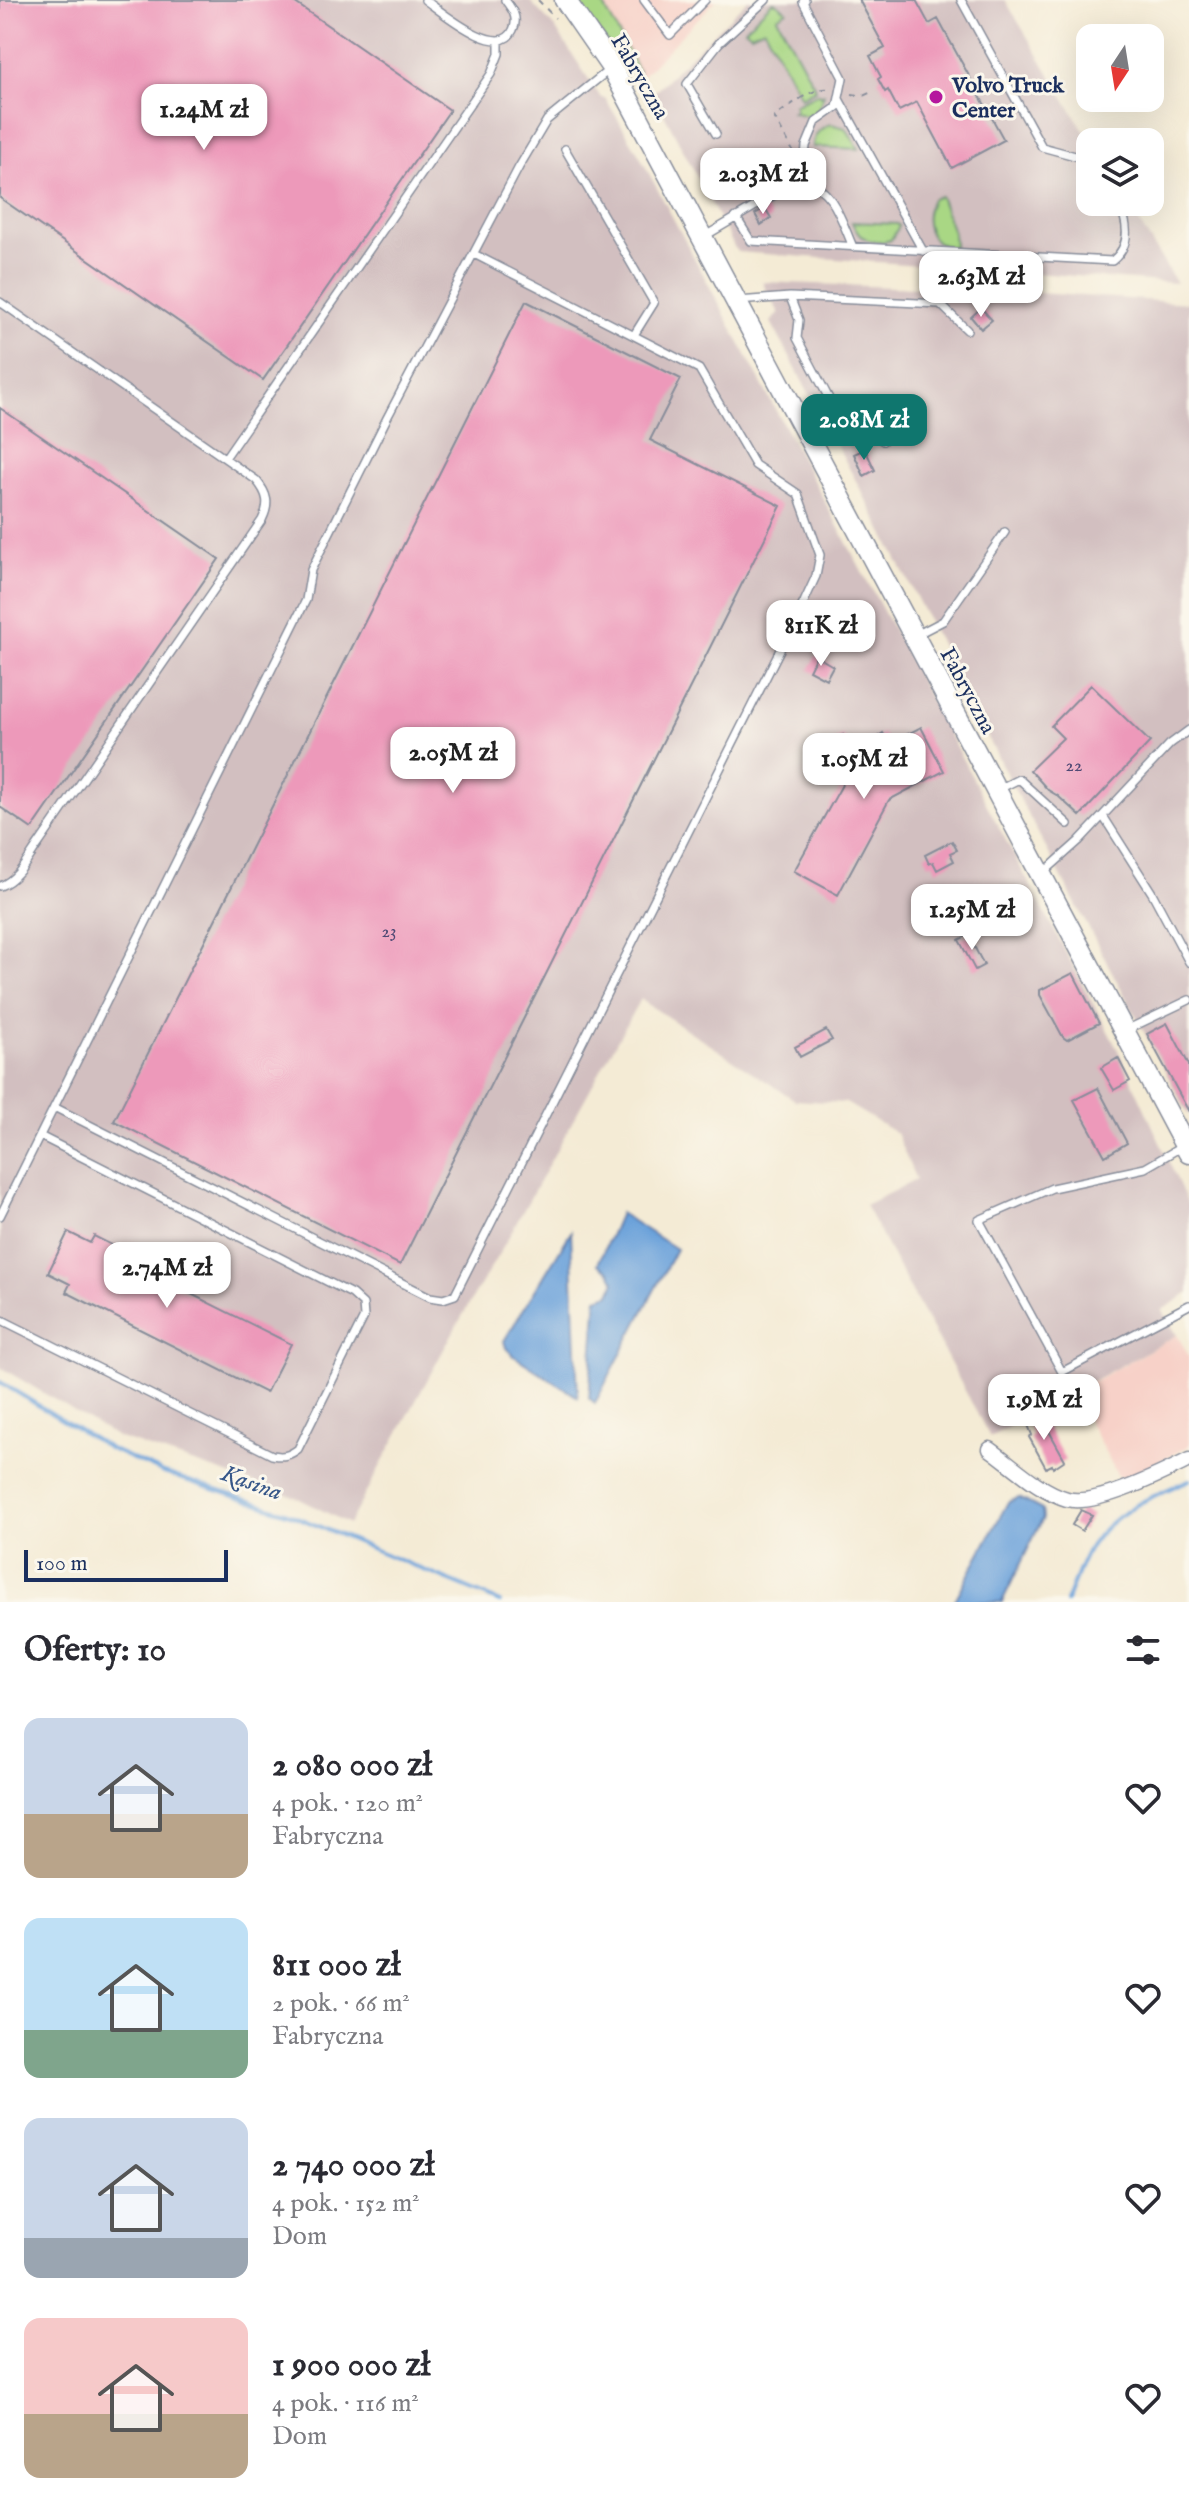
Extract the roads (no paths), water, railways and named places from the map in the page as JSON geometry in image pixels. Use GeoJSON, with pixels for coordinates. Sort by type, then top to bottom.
{"type":"FeatureCollection","features":[{"type":"Feature","properties":{"kind":"main road","name":"Fabryczna"},"geometry":{"type":"LineString","coordinates":[[565,0],[612,68],[1187,1148]]}},
{"type":"Feature","properties":{"kind":"street"},"geometry":{"type":"LineString","coordinates":[[990,1449],[1047,1491],[1069,1500],[1106,1494],[1143,1483],[1189,1460]]}},
{"type":"Feature","properties":{"kind":"lane"},"geometry":{"type":"LineString","coordinates":[[425,0],[473,33],[499,40],[508,37],[514,28],[513,10],[505,0]]}},
{"type":"Feature","properties":{"kind":"lane"},"geometry":{"type":"LineString","coordinates":[[644,0],[670,35],[705,0]]}},
{"type":"Feature","properties":{"kind":"lane"},"geometry":{"type":"LineString","coordinates":[[716,134],[687,84],[719,43],[766,0]]}},
{"type":"Feature","properties":{"kind":"lane"},"geometry":{"type":"LineString","coordinates":[[961,0],[1042,147],[1076,156]]}},
{"type":"Feature","properties":{"kind":"lane"},"geometry":{"type":"LineString","coordinates":[[802,1],[843,78],[837,107],[816,122],[806,146],[803,178]]}},
{"type":"Feature","properties":{"kind":"lane"},"geometry":{"type":"LineString","coordinates":[[225,458],[491,74],[499,54],[499,40]]}},
{"type":"Feature","properties":{"kind":"lane"},"geometry":{"type":"LineString","coordinates":[[0,1216],[306,600],[311,570],[519,167],[547,120],[612,68]]}},
{"type":"Feature","properties":{"kind":"lane"},"geometry":{"type":"LineString","coordinates":[[838,98],[923,251]]}},
{"type":"Feature","properties":{"kind":"lane"},"geometry":{"type":"LineString","coordinates":[[565,149],[654,303],[634,335]]}},
{"type":"Feature","properties":{"kind":"lane"},"geometry":{"type":"LineString","coordinates":[[702,238],[803,178]]}},
{"type":"Feature","properties":{"kind":"lane"},"geometry":{"type":"LineString","coordinates":[[803,178],[822,188],[831,199],[853,247]]}},
{"type":"Feature","properties":{"kind":"lane"},"geometry":{"type":"LineString","coordinates":[[736,217],[751,241],[1112,261],[1119,254],[1127,228],[1125,216]]}},
{"type":"Feature","properties":{"kind":"lane"},"geometry":{"type":"LineString","coordinates":[[54,1107],[430,1297],[443,1299],[455,1295],[767,678],[819,564],[817,542],[798,494],[758,468],[701,372],[692,364],[474,254]]}},
{"type":"Feature","properties":{"kind":"lane"},"geometry":{"type":"LineString","coordinates":[[790,297],[799,320],[797,338],[845,429],[870,432],[883,441]]}},
{"type":"Feature","properties":{"kind":"lane"},"geometry":{"type":"LineString","coordinates":[[736,301],[790,297],[940,304],[967,330]]}},
{"type":"Feature","properties":{"kind":"lane"},"geometry":{"type":"LineString","coordinates":[[0,302],[256,480],[264,490],[268,503],[264,516],[15,876],[0,886]]}},
{"type":"Feature","properties":{"kind":"lane"},"geometry":{"type":"LineString","coordinates":[[914,636],[943,621],[1005,532]]}},
{"type":"Feature","properties":{"kind":"lane"},"geometry":{"type":"LineString","coordinates":[[1040,875],[1079,841],[1170,744],[1189,730]]}},
{"type":"Feature","properties":{"kind":"lane"},"geometry":{"type":"LineString","coordinates":[[995,791],[1019,779],[1068,824]]}},
{"type":"Feature","properties":{"kind":"lane"},"geometry":{"type":"LineString","coordinates":[[1103,816],[1152,893],[1189,962]]}},
{"type":"Feature","properties":{"kind":"lane"},"geometry":{"type":"LineString","coordinates":[[1124,1031],[1189,1000]]}},
{"type":"Feature","properties":{"kind":"lane"},"geometry":{"type":"LineString","coordinates":[[0,1319],[272,1455],[282,1456],[298,1449],[364,1317],[363,1304],[352,1294],[40,1136]]}},
{"type":"Feature","properties":{"kind":"lane"},"geometry":{"type":"LineString","coordinates":[[1187,1148],[1145,1168],[1052,1188],[979,1220],[1062,1372],[1189,1305]]}},
{"type":"Feature","properties":{"kind":"water"},"geometry":{"type":"Polygon","coordinates":[[[620,1213],[676,1249],[595,1403],[589,1398],[597,1298],[610,1294],[615,1282],[610,1272],[598,1264],[620,1213]]]}},
{"type":"Feature","properties":{"kind":"water"},"geometry":{"type":"Polygon","coordinates":[[[571,1232],[578,1397],[514,1356],[504,1341],[571,1232]]]}},
{"type":"Feature","properties":{"kind":"water"},"geometry":{"type":"Polygon","coordinates":[[[1019,1498],[1042,1510],[1043,1518],[1002,1602],[954,1602],[1008,1502],[1019,1498]]]}},
{"type":"Feature","properties":{"kind":"waterway","name":"Kasina"},"geometry":{"type":"LineString","coordinates":[[0,1382],[110,1449],[164,1473],[287,1513],[500,1602]]}},
{"type":"Feature","properties":{"kind":"waterway","name":"Kasina"},"geometry":{"type":"LineString","coordinates":[[1066,1602],[1084,1558],[1100,1533],[1135,1506],[1189,1480]]}},
{"type":"Feature","properties":{"kind":"place","name":"Volvo Truck Center"},"geometry":{"type":"Point","coordinates":[936,97]}}]}
